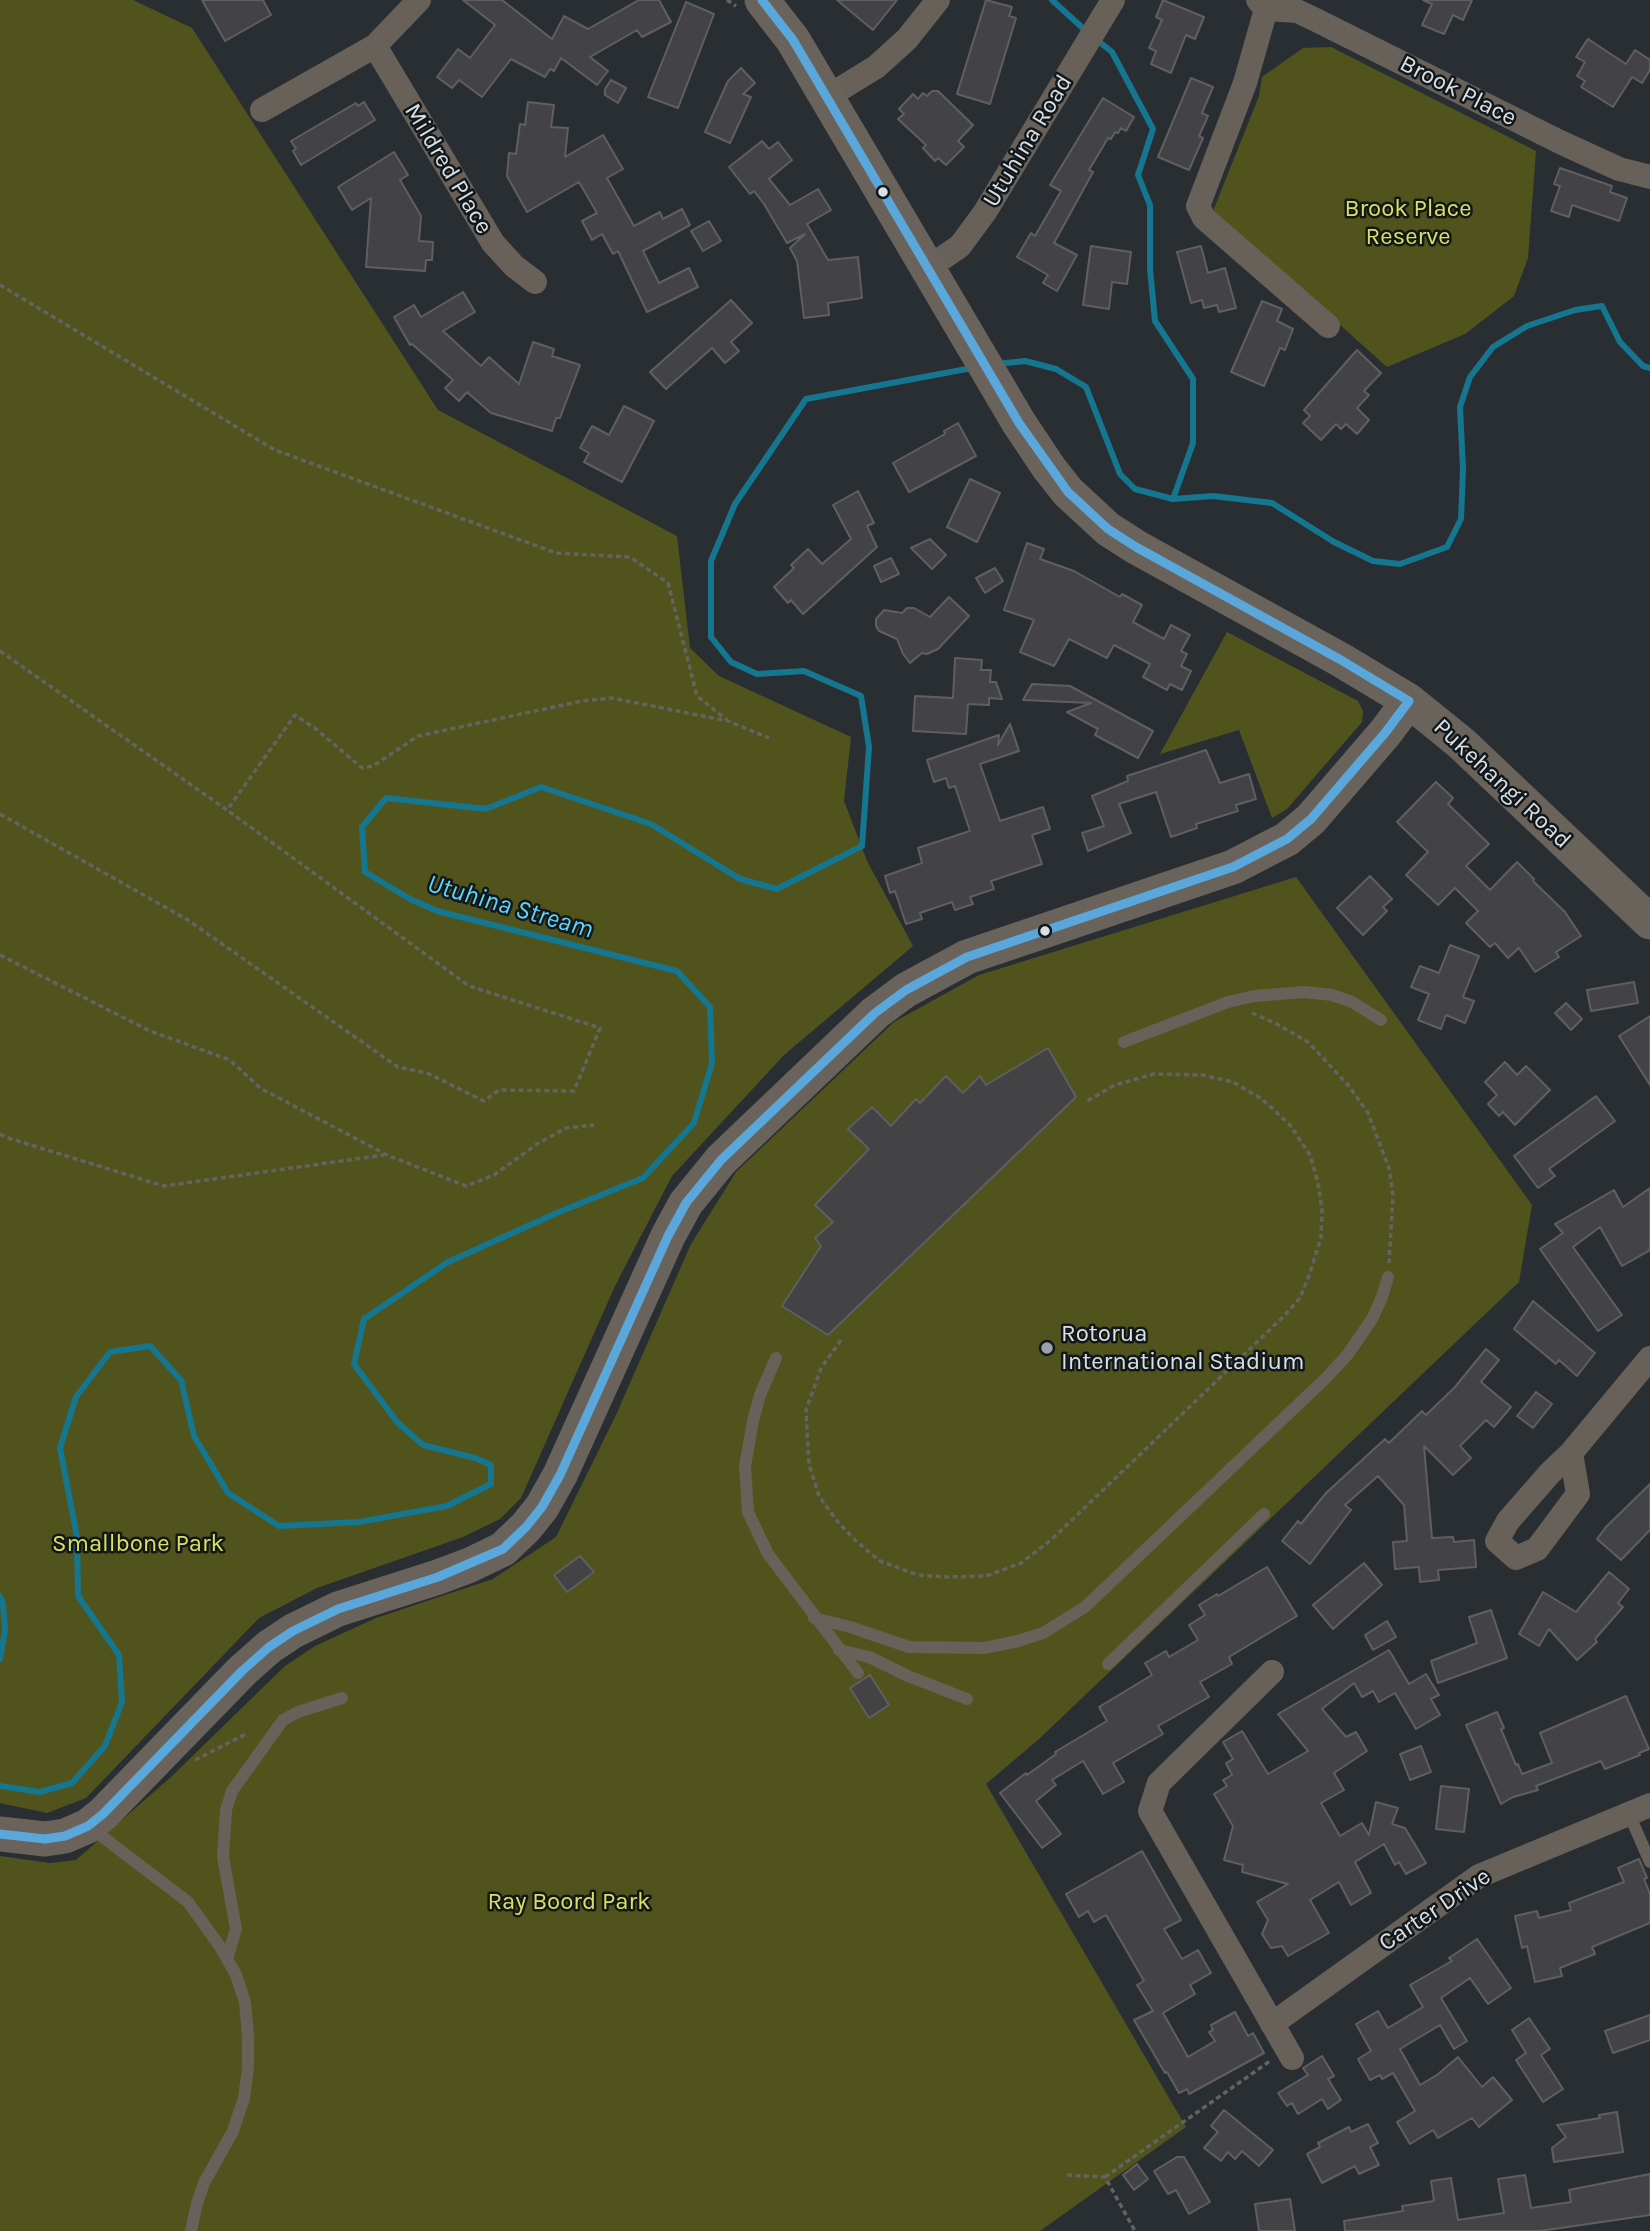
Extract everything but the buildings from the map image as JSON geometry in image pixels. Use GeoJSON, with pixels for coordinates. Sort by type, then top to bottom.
{"type":"FeatureCollection","features":[{"type":"Feature","properties":{"kind":"main road","name":"Pukehangi Road"},"geometry":{"type":"LineString","coordinates":[[762,0],[793,40],[1009,405],[1049,468],[1086,511],[1136,548],[1341,660],[1409,701],[1461,743],[1650,922]]}},
{"type":"Feature","properties":{"kind":"main road"},"geometry":{"type":"LineString","coordinates":[[0,1834],[45,1839],[65,1836],[88,1826],[103,1814],[242,1671],[277,1642],[338,1609],[470,1565],[503,1549],[542,1507],[560,1475],[668,1236],[686,1203],[720,1160],[875,1013],[906,990],[967,957],[1233,867],[1287,839],[1311,819],[1409,701]]}},
{"type":"Feature","properties":{"kind":"street"},"geometry":{"type":"LineString","coordinates":[[262,110],[374,46],[419,0]]}},
{"type":"Feature","properties":{"kind":"street"},"geometry":{"type":"LineString","coordinates":[[827,97],[884,60],[907,40],[938,0]]}},
{"type":"Feature","properties":{"kind":"street","name":"Utuhina Road"},"geometry":{"type":"LineString","coordinates":[[928,268],[953,253],[971,233],[1113,0]]}},
{"type":"Feature","properties":{"kind":"street","name":"Brook Place"},"geometry":{"type":"LineString","coordinates":[[1328,326],[1203,218],[1198,206],[1245,83],[1262,5],[1297,11],[1560,142],[1619,169],[1650,177]]}},
{"type":"Feature","properties":{"kind":"street","name":"Mildred Place"},"geometry":{"type":"LineString","coordinates":[[374,46],[493,243],[514,266],[535,282]]}},
{"type":"Feature","properties":{"kind":"street"},"geometry":{"type":"LineString","coordinates":[[1571,1453],[1650,1358]]}},
{"type":"Feature","properties":{"kind":"street"},"geometry":{"type":"LineString","coordinates":[[1272,1672],[1159,1783],[1150,1811],[1272,2024],[1286,2056]]}},
{"type":"Feature","properties":{"kind":"street","name":"Carter Drive"},"geometry":{"type":"LineString","coordinates":[[1272,2024],[1479,1876],[1639,1810]]}},
{"type":"Feature","properties":{"kind":"lane"},"geometry":{"type":"LineString","coordinates":[[1124,1042],[1228,1002],[1254,996],[1314,992],[1352,1002],[1381,1020]]}},
{"type":"Feature","properties":{"kind":"lane"},"geometry":{"type":"LineString","coordinates":[[814,1618],[909,1647],[984,1648],[1042,1633],[1085,1607],[1349,1354],[1371,1318],[1388,1277]]}},
{"type":"Feature","properties":{"kind":"lane"},"geometry":{"type":"LineString","coordinates":[[776,1358],[760,1395],[753,1421],[745,1466],[748,1512],[768,1554],[858,1673]]}},
{"type":"Feature","properties":{"kind":"lane"},"geometry":{"type":"LineString","coordinates":[[1108,1664],[1264,1514]]}},
{"type":"Feature","properties":{"kind":"lane"},"geometry":{"type":"LineString","coordinates":[[839,1650],[869,1657],[908,1676],[967,1699]]}},
{"type":"Feature","properties":{"kind":"lane"},"geometry":{"type":"LineString","coordinates":[[227,1959],[236,1929],[223,1857],[226,1810],[232,1791],[283,1720],[298,1712],[342,1698]]}},
{"type":"Feature","properties":{"kind":"lane"},"geometry":{"type":"LineString","coordinates":[[1639,1810],[1650,1862]]}},
{"type":"Feature","properties":{"kind":"lane"},"geometry":{"type":"LineString","coordinates":[[88,1826],[188,1902],[227,1959],[236,1976],[244,2002],[248,2036],[244,2098],[233,2131],[204,2183],[191,2231]]}},
{"type":"Feature","properties":{"kind":"path"},"geometry":{"type":"LineString","coordinates":[[0,285],[275,450],[556,553],[630,557],[668,583],[696,696],[728,721]]}},
{"type":"Feature","properties":{"kind":"path"},"geometry":{"type":"LineString","coordinates":[[0,650],[227,810],[469,986],[600,1028],[574,1091],[499,1090],[484,1101],[427,1073],[398,1067],[188,920],[0,814]]}},
{"type":"Feature","properties":{"kind":"path"},"geometry":{"type":"LineString","coordinates":[[227,810],[295,715],[362,768],[373,766],[418,736],[582,701],[612,698],[728,721],[769,738]]}},
{"type":"Feature","properties":{"kind":"path"},"geometry":{"type":"LineString","coordinates":[[0,955],[150,1031],[230,1060],[260,1088],[387,1155],[466,1186],[494,1175],[537,1144],[566,1128],[594,1125]]}},
{"type":"Feature","properties":{"kind":"path"},"geometry":{"type":"LineString","coordinates":[[1228,1002],[1275,1023],[1308,1042],[1348,1085],[1368,1113],[1389,1168],[1393,1196],[1388,1277]]}},
{"type":"Feature","properties":{"kind":"path"},"geometry":{"type":"LineString","coordinates":[[841,1340],[821,1368],[806,1410],[809,1464],[819,1496],[856,1541],[880,1560],[918,1575],[986,1576],[1021,1563],[1051,1540],[1282,1318],[1300,1298],[1311,1273],[1321,1237],[1322,1210],[1318,1183],[1310,1155],[1290,1125],[1262,1099],[1234,1082],[1202,1075],[1154,1074],[1115,1085],[1087,1101]]}},
{"type":"Feature","properties":{"kind":"path"},"geometry":{"type":"LineString","coordinates":[[0,1134],[164,1186],[387,1155]]}},
{"type":"Feature","properties":{"kind":"path"},"geometry":{"type":"LineString","coordinates":[[186,1764],[246,1734]]}},
{"type":"Feature","properties":{"kind":"path"},"geometry":{"type":"LineString","coordinates":[[1067,2175],[1105,2177],[1286,2056]]}},
{"type":"Feature","properties":{"kind":"path"},"geometry":{"type":"LineString","coordinates":[[1105,2177],[1135,2231]]}},
{"type":"Feature","properties":{"kind":"green space","name":"Smallbone Park"},"geometry":{"type":"Polygon","coordinates":[[[0,0],[133,0],[192,28],[438,410],[677,536],[690,648],[719,676],[851,737],[844,801],[867,861],[913,946],[784,1055],[672,1176],[615,1286],[521,1498],[500,1519],[463,1537],[317,1588],[259,1618],[86,1798],[47,1813],[0,1803],[0,0]]]}},
{"type":"Feature","properties":{"kind":"green space","name":"Brook Place Reserve"},"geometry":{"type":"Polygon","coordinates":[[[1331,47],[1536,151],[1528,258],[1514,296],[1465,334],[1387,367],[1213,211],[1259,96],[1262,77],[1303,48],[1331,47]]]}},
{"type":"Feature","properties":{"kind":"green space"},"geometry":{"type":"Polygon","coordinates":[[[1227,632],[1358,701],[1363,711],[1362,722],[1287,809],[1272,818],[1239,730],[1160,754],[1227,632]]]}},
{"type":"Feature","properties":{"kind":"green space","name":"Ray Boord Park"},"geometry":{"type":"Polygon","coordinates":[[[1296,877],[1532,1205],[1519,1282],[1039,1739],[986,1784],[1186,2127],[1040,2231],[0,2231],[0,1856],[50,1863],[76,1860],[171,1777],[285,1666],[315,1646],[376,1618],[493,1579],[556,1537],[616,1415],[691,1244],[736,1172],[894,1022],[979,975],[1296,877]]]}},
{"type":"Feature","properties":{"kind":"waterway"},"geometry":{"type":"LineString","coordinates":[[1052,0],[1086,31]]}},
{"type":"Feature","properties":{"kind":"waterway"},"geometry":{"type":"LineString","coordinates":[[1097,40],[1112,52],[1153,129],[1138,175],[1150,205],[1150,269],[1155,321],[1193,379],[1193,443],[1173,499]]}},
{"type":"Feature","properties":{"kind":"waterway","name":"Utuhina Stream"},"geometry":{"type":"LineString","coordinates":[[996,364],[1025,361],[1056,369],[1086,387],[1120,474],[1135,489],[1173,499],[1213,496],[1272,503],[1334,542],[1373,561],[1400,564],[1447,547],[1461,519],[1463,469],[1460,407],[1470,377],[1493,347],[1527,326],[1575,310],[1602,306],[1620,342],[1643,366],[1650,368]]}},
{"type":"Feature","properties":{"kind":"waterway","name":"Utuhina Stream"},"geometry":{"type":"LineString","coordinates":[[0,1786],[40,1792],[72,1783],[105,1746],[122,1702],[119,1655],[78,1596],[77,1537],[60,1448],[76,1397],[110,1352],[150,1346],[181,1380],[194,1436],[228,1493],[279,1526],[359,1522],[447,1506],[491,1484],[491,1465],[475,1458],[423,1445],[397,1422],[354,1364],[364,1319],[448,1262],[643,1178],[694,1123],[712,1063],[710,1007],[677,971],[437,911],[410,899],[365,872],[362,827],[386,798],[486,809],[541,787],[651,824],[740,879],[777,889],[862,846],[869,747],[861,696],[804,671],[757,674],[731,662],[711,637],[711,561],[735,504],[806,399],[972,368]]}},
{"type":"Feature","properties":{"kind":"waterway","name":"Utuhina Stream"},"geometry":{"type":"LineString","coordinates":[[0,1596],[5,1630],[0,1659]]}},
{"type":"Feature","properties":{"kind":"transit line"},"geometry":{"type":"LineString","coordinates":[[0,1834],[45,1839],[65,1836],[88,1826],[269,1647],[293,1631],[338,1609],[438,1577],[503,1549],[542,1507],[560,1475],[668,1236],[686,1203],[721,1160],[875,1013],[906,990],[967,957],[1233,867],[1287,839],[1311,819],[1409,701],[1341,660],[1136,547],[1108,529],[1068,492],[1019,423],[793,40],[762,0]]}},
{"type":"Feature","properties":{"kind":"place","name":"Rotorua International Stadium"},"geometry":{"type":"Point","coordinates":[1047,1348]}}]}
